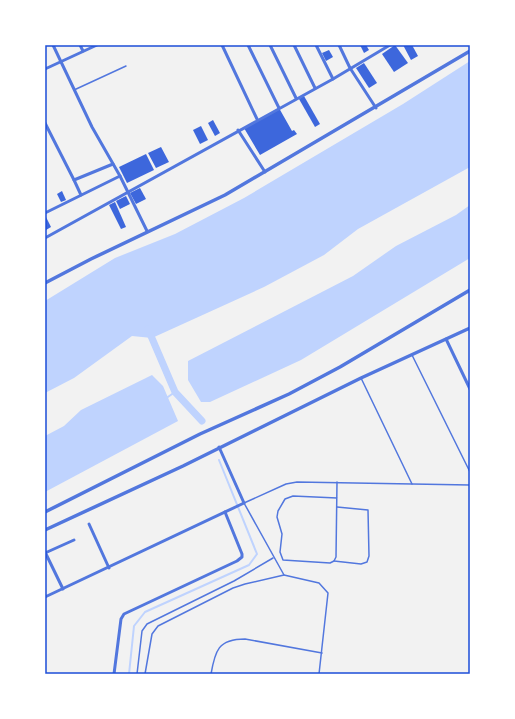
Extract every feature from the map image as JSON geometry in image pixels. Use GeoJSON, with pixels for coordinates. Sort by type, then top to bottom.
{"type":"FeatureCollection","features":[{"type":"Feature","properties":{"kind":"street"},"geometry":{"type":"LineString","coordinates":[[53,45],[74,90],[128,191],[147,231]]}},
{"type":"Feature","properties":{"kind":"street"},"geometry":{"type":"LineString","coordinates":[[80,45],[83,51]]}},
{"type":"Feature","properties":{"kind":"street"},"geometry":{"type":"LineString","coordinates":[[45,69],[97,45]]}},
{"type":"Feature","properties":{"kind":"street"},"geometry":{"type":"LineString","coordinates":[[222,45],[257,119]]}},
{"type":"Feature","properties":{"kind":"street"},"geometry":{"type":"LineString","coordinates":[[248,45],[279,108]]}},
{"type":"Feature","properties":{"kind":"street"},"geometry":{"type":"LineString","coordinates":[[270,45],[296,98]]}},
{"type":"Feature","properties":{"kind":"street"},"geometry":{"type":"LineString","coordinates":[[294,45],[315,88]]}},
{"type":"Feature","properties":{"kind":"street"},"geometry":{"type":"LineString","coordinates":[[316,45],[332,79]]}},
{"type":"Feature","properties":{"kind":"street"},"geometry":{"type":"LineString","coordinates":[[339,45],[350,68],[376,108]]}},
{"type":"Feature","properties":{"kind":"street"},"geometry":{"type":"LineString","coordinates":[[45,238],[257,119],[332,79],[390,45]]}},
{"type":"Feature","properties":{"kind":"street"},"geometry":{"type":"LineString","coordinates":[[45,283],[147,231],[220,198],[376,108],[470,51]]}},
{"type":"Feature","properties":{"kind":"street"},"geometry":{"type":"LineString","coordinates":[[45,123],[81,195]]}},
{"type":"Feature","properties":{"kind":"street"},"geometry":{"type":"LineString","coordinates":[[238,130],[265,172]]}},
{"type":"Feature","properties":{"kind":"street"},"geometry":{"type":"LineString","coordinates":[[74,180],[113,164]]}},
{"type":"Feature","properties":{"kind":"street"},"geometry":{"type":"LineString","coordinates":[[45,213],[120,176]]}},
{"type":"Feature","properties":{"kind":"street"},"geometry":{"type":"LineString","coordinates":[[45,512],[200,434],[289,394],[340,367],[470,290]]}},
{"type":"Feature","properties":{"kind":"street"},"geometry":{"type":"LineString","coordinates":[[45,530],[183,466],[361,378],[470,328]]}},
{"type":"Feature","properties":{"kind":"street"},"geometry":{"type":"LineString","coordinates":[[446,339],[470,389]]}},
{"type":"Feature","properties":{"kind":"street"},"geometry":{"type":"LineString","coordinates":[[45,597],[109,568],[244,502],[219,447]]}},
{"type":"Feature","properties":{"kind":"street"},"geometry":{"type":"LineString","coordinates":[[114,674],[121,619],[124,614],[240,558],[242,554],[225,512]]}},
{"type":"Feature","properties":{"kind":"street"},"geometry":{"type":"LineString","coordinates":[[89,524],[109,568]]}},
{"type":"Feature","properties":{"kind":"street"},"geometry":{"type":"LineString","coordinates":[[63,589],[45,552],[74,540]]}},
{"type":"Feature","properties":{"kind":"lane"},"geometry":{"type":"LineString","coordinates":[[74,90],[126,66]]}},
{"type":"Feature","properties":{"kind":"lane"},"geometry":{"type":"LineString","coordinates":[[412,355],[470,472]]}},
{"type":"Feature","properties":{"kind":"lane"},"geometry":{"type":"LineString","coordinates":[[361,378],[412,484]]}},
{"type":"Feature","properties":{"kind":"lane"},"geometry":{"type":"LineString","coordinates":[[334,561],[337,482]]}},
{"type":"Feature","properties":{"kind":"lane"},"geometry":{"type":"LineString","coordinates":[[284,575],[273,558],[244,502],[288,483],[337,482],[470,485]]}},
{"type":"Feature","properties":{"kind":"lane"},"geometry":{"type":"LineString","coordinates":[[337,498],[289,496],[284,500],[277,514],[282,534],[280,552],[283,560],[330,563],[334,561],[361,564],[367,562],[369,556],[368,510],[337,507]]}},
{"type":"Feature","properties":{"kind":"lane"},"geometry":{"type":"LineString","coordinates":[[137,674],[142,631],[147,624],[234,581],[273,558]]}},
{"type":"Feature","properties":{"kind":"lane"},"geometry":{"type":"LineString","coordinates":[[145,674],[152,634],[158,626],[233,588],[284,575],[319,583],[328,593],[319,674]]}},
{"type":"Feature","properties":{"kind":"lane"},"geometry":{"type":"LineString","coordinates":[[211,674],[214,654],[217,648],[237,639],[245,639],[322,653]]}},
{"type":"Feature","properties":{"kind":"water"},"geometry":{"type":"Polygon","coordinates":[[[470,61],[470,167],[358,229],[324,255],[264,287],[152,338],[132,336],[74,378],[45,393],[45,301],[115,258],[175,234],[244,198],[403,104],[470,61]]]}},
{"type":"Feature","properties":{"kind":"water"},"geometry":{"type":"Polygon","coordinates":[[[470,205],[470,258],[301,360],[210,402],[201,402],[188,380],[188,361],[353,276],[396,246],[456,215],[470,205]]]}},
{"type":"Feature","properties":{"kind":"water"},"geometry":{"type":"Polygon","coordinates":[[[152,375],[163,386],[178,421],[45,492],[45,436],[64,426],[81,410],[152,375]]]}},
{"type":"Feature","properties":{"kind":"building"},"geometry":{"type":"Polygon","coordinates":[[[360,45],[366,45],[369,50],[364,53],[360,45]]]}},
{"type":"Feature","properties":{"kind":"building"},"geometry":{"type":"Polygon","coordinates":[[[395,45],[408,63],[394,72],[382,54],[395,45]]]}},
{"type":"Feature","properties":{"kind":"building"},"geometry":{"type":"Polygon","coordinates":[[[403,45],[412,45],[418,56],[411,60],[403,45]]]}},
{"type":"Feature","properties":{"kind":"building"},"geometry":{"type":"Polygon","coordinates":[[[329,50],[333,57],[326,61],[322,53],[329,50]]]}},
{"type":"Feature","properties":{"kind":"building"},"geometry":{"type":"Polygon","coordinates":[[[364,63],[377,83],[369,88],[356,68],[364,63]]]}},
{"type":"Feature","properties":{"kind":"building"},"geometry":{"type":"Polygon","coordinates":[[[304,96],[320,124],[315,127],[299,99],[304,96]]]}},
{"type":"Feature","properties":{"kind":"building"},"geometry":{"type":"Polygon","coordinates":[[[279,108],[292,131],[294,130],[297,134],[260,155],[244,128],[279,108]]]}},
{"type":"Feature","properties":{"kind":"building"},"geometry":{"type":"Polygon","coordinates":[[[213,120],[220,133],[215,136],[208,123],[213,120]]]}},
{"type":"Feature","properties":{"kind":"building"},"geometry":{"type":"Polygon","coordinates":[[[201,126],[208,140],[200,144],[193,130],[201,126]]]}},
{"type":"Feature","properties":{"kind":"building"},"geometry":{"type":"Polygon","coordinates":[[[161,147],[169,162],[156,168],[148,153],[161,147]]]}},
{"type":"Feature","properties":{"kind":"building"},"geometry":{"type":"Polygon","coordinates":[[[146,154],[154,170],[127,183],[119,167],[146,154]]]}},
{"type":"Feature","properties":{"kind":"building"},"geometry":{"type":"Polygon","coordinates":[[[140,188],[146,199],[136,204],[130,193],[140,188]]]}},
{"type":"Feature","properties":{"kind":"building"},"geometry":{"type":"Polygon","coordinates":[[[62,191],[66,200],[61,202],[57,194],[62,191]]]}},
{"type":"Feature","properties":{"kind":"building"},"geometry":{"type":"Polygon","coordinates":[[[126,196],[130,204],[120,209],[116,201],[126,196]]]}},
{"type":"Feature","properties":{"kind":"building"},"geometry":{"type":"Polygon","coordinates":[[[115,202],[126,227],[121,229],[109,205],[115,202]]]}},
{"type":"Feature","properties":{"kind":"building"},"geometry":{"type":"Polygon","coordinates":[[[45,215],[51,227],[46,230],[45,228],[45,215]]]}},
{"type":"Feature","properties":{"kind":"waterway"},"geometry":{"type":"LineString","coordinates":[[148,329],[175,392],[202,421]]}},
{"type":"Feature","properties":{"kind":"waterway"},"geometry":{"type":"LineString","coordinates":[[165,399],[175,392]]}},
{"type":"Feature","properties":{"kind":"waterway"},"geometry":{"type":"LineString","coordinates":[[129,674],[134,626],[145,612],[249,565],[257,554],[219,460]]}}]}
